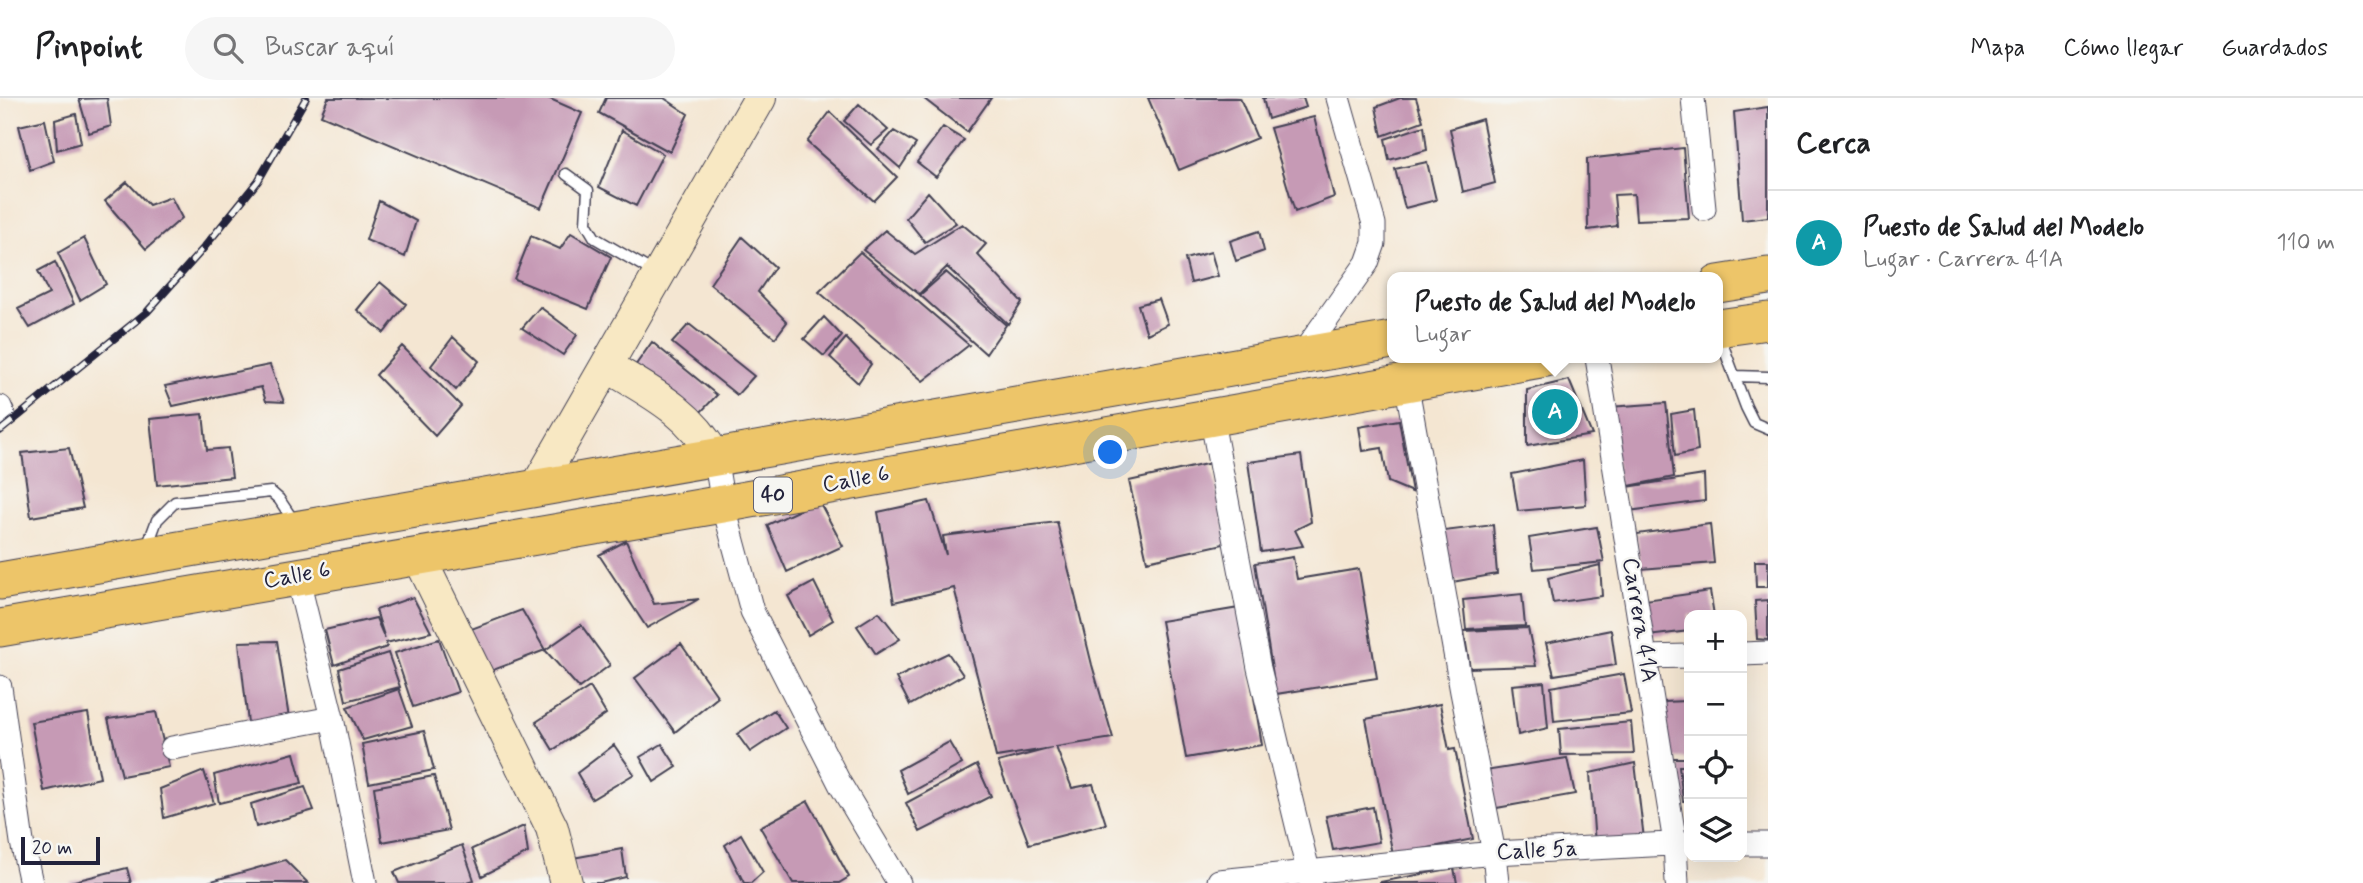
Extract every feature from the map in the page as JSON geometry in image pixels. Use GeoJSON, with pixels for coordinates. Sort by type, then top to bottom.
{"type":"FeatureCollection","features":[{"type":"Feature","properties":{"kind":"highway"},"geometry":{"type":"LineString","coordinates":[[1723,283],[1768,276]]}},
{"type":"Feature","properties":{"kind":"highway"},"geometry":{"type":"LineString","coordinates":[[1723,329],[1768,321]]}},
{"type":"Feature","properties":{"kind":"highway","name":"Calle 6"},"geometry":{"type":"LineString","coordinates":[[0,581],[1387,341]]}},
{"type":"Feature","properties":{"kind":"highway","name":"Calle 6"},"geometry":{"type":"LineString","coordinates":[[0,628],[1517,363]]}},
{"type":"Feature","properties":{"kind":"main road"},"geometry":{"type":"LineString","coordinates":[[536,488],[760,98]]}},
{"type":"Feature","properties":{"kind":"main road"},"geometry":{"type":"LineString","coordinates":[[607,366],[664,400],[691,422],[715,457]]}},
{"type":"Feature","properties":{"kind":"main road"},"geometry":{"type":"LineString","coordinates":[[418,555],[552,828],[566,883]]}},
{"type":"Feature","properties":{"kind":"street"},"geometry":{"type":"LineString","coordinates":[[1301,356],[1367,263],[1374,243],[1374,224],[1338,98]]}},
{"type":"Feature","properties":{"kind":"street"},"geometry":{"type":"LineString","coordinates":[[1693,98],[1704,209]]}},
{"type":"Feature","properties":{"kind":"street","name":"Carrera 41A"},"geometry":{"type":"LineString","coordinates":[[1598,363],[1645,657],[1682,843],[1677,883]]}},
{"type":"Feature","properties":{"kind":"street"},"geometry":{"type":"LineString","coordinates":[[1406,382],[1494,853],[1497,883]]}},
{"type":"Feature","properties":{"kind":"street"},"geometry":{"type":"LineString","coordinates":[[1211,416],[1259,668],[1310,878]]}},
{"type":"Feature","properties":{"kind":"street"},"geometry":{"type":"LineString","coordinates":[[715,457],[723,503],[752,611],[840,784],[899,883]]}},
{"type":"Feature","properties":{"kind":"street"},"geometry":{"type":"LineString","coordinates":[[297,576],[332,718],[365,883]]}},
{"type":"Feature","properties":{"kind":"street"},"geometry":{"type":"LineString","coordinates":[[1747,654],[1768,653]]}},
{"type":"Feature","properties":{"kind":"street"},"geometry":{"type":"LineString","coordinates":[[1645,657],[1684,656]]}},
{"type":"Feature","properties":{"kind":"street"},"geometry":{"type":"LineString","coordinates":[[0,687],[11,840],[32,883]]}},
{"type":"Feature","properties":{"kind":"street"},"geometry":{"type":"LineString","coordinates":[[172,748],[332,718]]}},
{"type":"Feature","properties":{"kind":"street","name":"Calle 5a"},"geometry":{"type":"LineString","coordinates":[[1219,881],[1310,878],[1494,853],[1682,843]]}},
{"type":"Feature","properties":{"kind":"street"},"geometry":{"type":"LineString","coordinates":[[1747,844],[1768,844]]}},
{"type":"Feature","properties":{"kind":"lane"},"geometry":{"type":"LineString","coordinates":[[566,174],[588,190],[586,223],[595,237],[659,275]]}},
{"type":"Feature","properties":{"kind":"lane"},"geometry":{"type":"LineString","coordinates":[[1723,344],[1754,423],[1768,429]]}},
{"type":"Feature","properties":{"kind":"lane"},"geometry":{"type":"LineString","coordinates":[[1735,376],[1768,377]]}},
{"type":"Feature","properties":{"kind":"lane"},"geometry":{"type":"LineString","coordinates":[[144,556],[157,520],[175,502],[271,492],[279,499],[299,529]]}},
{"type":"Feature","properties":{"kind":"building"},"geometry":{"type":"Polygon","coordinates":[[[107,98],[111,126],[89,133],[79,99],[107,98]]]}},
{"type":"Feature","properties":{"kind":"building"},"geometry":{"type":"Polygon","coordinates":[[[328,98],[548,98],[582,113],[541,208],[321,115],[328,98]]]}},
{"type":"Feature","properties":{"kind":"building"},"geometry":{"type":"Polygon","coordinates":[[[606,98],[664,98],[688,114],[670,152],[599,113],[606,98]]]}},
{"type":"Feature","properties":{"kind":"building"},"geometry":{"type":"Polygon","coordinates":[[[923,98],[991,98],[967,132],[923,98]]]}},
{"type":"Feature","properties":{"kind":"building"},"geometry":{"type":"Polygon","coordinates":[[[1148,98],[1240,98],[1257,138],[1179,170],[1148,98]]]}},
{"type":"Feature","properties":{"kind":"building"},"geometry":{"type":"Polygon","coordinates":[[[1263,98],[1303,98],[1306,107],[1268,119],[1263,98]]]}},
{"type":"Feature","properties":{"kind":"building"},"geometry":{"type":"Polygon","coordinates":[[[1400,98],[1416,98],[1423,121],[1382,136],[1376,107],[1400,98]]]}},
{"type":"Feature","properties":{"kind":"building"},"geometry":{"type":"Polygon","coordinates":[[[859,104],[888,130],[871,145],[844,121],[859,104]]]}},
{"type":"Feature","properties":{"kind":"building"},"geometry":{"type":"Polygon","coordinates":[[[1768,107],[1768,217],[1742,220],[1734,112],[1768,107]]]}},
{"type":"Feature","properties":{"kind":"building"},"geometry":{"type":"Polygon","coordinates":[[[830,112],[897,177],[874,201],[807,142],[830,112]]]}},
{"type":"Feature","properties":{"kind":"building"},"geometry":{"type":"Polygon","coordinates":[[[76,114],[81,143],[57,150],[55,120],[76,114]]]}},
{"type":"Feature","properties":{"kind":"building"},"geometry":{"type":"Polygon","coordinates":[[[1314,117],[1334,197],[1295,212],[1270,128],[1314,117]]]}},
{"type":"Feature","properties":{"kind":"building"},"geometry":{"type":"Polygon","coordinates":[[[1482,119],[1495,183],[1463,192],[1450,129],[1482,119]]]}},
{"type":"Feature","properties":{"kind":"building"},"geometry":{"type":"Polygon","coordinates":[[[45,120],[54,161],[30,170],[19,126],[45,120]]]}},
{"type":"Feature","properties":{"kind":"building"},"geometry":{"type":"Polygon","coordinates":[[[1424,126],[1427,150],[1389,160],[1385,139],[1424,126]]]}},
{"type":"Feature","properties":{"kind":"building"},"geometry":{"type":"Polygon","coordinates":[[[943,127],[964,140],[936,177],[917,162],[943,127]]]}},
{"type":"Feature","properties":{"kind":"building"},"geometry":{"type":"Polygon","coordinates":[[[622,130],[663,154],[636,206],[599,187],[622,130]]]}},
{"type":"Feature","properties":{"kind":"building"},"geometry":{"type":"Polygon","coordinates":[[[894,131],[916,144],[900,168],[878,149],[894,131]]]}},
{"type":"Feature","properties":{"kind":"building"},"geometry":{"type":"Polygon","coordinates":[[[1683,148],[1689,218],[1636,220],[1634,194],[1614,195],[1617,226],[1588,230],[1587,159],[1683,148]]]}},
{"type":"Feature","properties":{"kind":"building"},"geometry":{"type":"Polygon","coordinates":[[[1427,162],[1436,200],[1405,208],[1395,169],[1427,162]]]}},
{"type":"Feature","properties":{"kind":"building"},"geometry":{"type":"Polygon","coordinates":[[[127,182],[149,205],[171,197],[182,218],[146,249],[105,201],[127,182]]]}},
{"type":"Feature","properties":{"kind":"building"},"geometry":{"type":"Polygon","coordinates":[[[928,192],[956,223],[925,242],[906,218],[928,192]]]}},
{"type":"Feature","properties":{"kind":"building"},"geometry":{"type":"Polygon","coordinates":[[[379,201],[416,221],[405,257],[366,240],[379,201]]]}},
{"type":"Feature","properties":{"kind":"building"},"geometry":{"type":"Polygon","coordinates":[[[962,224],[986,244],[977,254],[1022,302],[1008,324],[947,267],[919,294],[863,250],[885,230],[915,254],[962,224]]]}},
{"type":"Feature","properties":{"kind":"building"},"geometry":{"type":"Polygon","coordinates":[[[1259,231],[1264,251],[1236,261],[1230,241],[1259,231]]]}},
{"type":"Feature","properties":{"kind":"building"},"geometry":{"type":"Polygon","coordinates":[[[571,233],[611,257],[588,309],[514,279],[531,236],[560,249],[571,233]]]}},
{"type":"Feature","properties":{"kind":"building"},"geometry":{"type":"Polygon","coordinates":[[[742,237],[775,267],[758,292],[787,322],[775,338],[710,284],[742,237]]]}},
{"type":"Feature","properties":{"kind":"building"},"geometry":{"type":"Polygon","coordinates":[[[84,238],[106,284],[80,300],[58,253],[84,238]]]}},
{"type":"Feature","properties":{"kind":"building"},"geometry":{"type":"Polygon","coordinates":[[[860,252],[969,345],[923,381],[819,292],[860,252]]]}},
{"type":"Feature","properties":{"kind":"building"},"geometry":{"type":"Polygon","coordinates":[[[1211,252],[1218,276],[1191,283],[1185,259],[1211,252]]]}},
{"type":"Feature","properties":{"kind":"building"},"geometry":{"type":"Polygon","coordinates":[[[55,262],[74,304],[30,328],[18,309],[49,294],[38,271],[55,262]]]}},
{"type":"Feature","properties":{"kind":"building"},"geometry":{"type":"Polygon","coordinates":[[[946,272],[1006,325],[986,354],[920,295],[946,272]]]}},
{"type":"Feature","properties":{"kind":"building"},"geometry":{"type":"Polygon","coordinates":[[[380,282],[406,304],[384,333],[357,310],[380,282]]]}},
{"type":"Feature","properties":{"kind":"building"},"geometry":{"type":"Polygon","coordinates":[[[1159,299],[1168,324],[1147,334],[1138,305],[1159,299]]]}},
{"type":"Feature","properties":{"kind":"building"},"geometry":{"type":"Polygon","coordinates":[[[540,307],[577,335],[563,355],[522,328],[540,307]]]}},
{"type":"Feature","properties":{"kind":"building"},"geometry":{"type":"Polygon","coordinates":[[[824,317],[842,336],[824,356],[804,339],[824,317]]]}},
{"type":"Feature","properties":{"kind":"building"},"geometry":{"type":"Polygon","coordinates":[[[689,324],[754,376],[737,395],[672,343],[689,324]]]}},
{"type":"Feature","properties":{"kind":"building"},"geometry":{"type":"Polygon","coordinates":[[[453,337],[479,361],[456,390],[431,366],[453,337]]]}},
{"type":"Feature","properties":{"kind":"building"},"geometry":{"type":"Polygon","coordinates":[[[846,338],[871,364],[858,383],[830,357],[846,338]]]}},
{"type":"Feature","properties":{"kind":"building"},"geometry":{"type":"Polygon","coordinates":[[[652,342],[717,395],[698,415],[635,366],[652,342]]]}},
{"type":"Feature","properties":{"kind":"building"},"geometry":{"type":"Polygon","coordinates":[[[402,346],[461,406],[435,436],[376,375],[402,346]]]}},
{"type":"Feature","properties":{"kind":"building"},"geometry":{"type":"Polygon","coordinates":[[[270,365],[284,402],[266,401],[261,387],[173,406],[165,386],[270,365]]]}},
{"type":"Feature","properties":{"kind":"building"},"geometry":{"type":"Polygon","coordinates":[[[1569,380],[1592,435],[1527,446],[1527,390],[1569,380]]]}},
{"type":"Feature","properties":{"kind":"building"},"geometry":{"type":"Polygon","coordinates":[[[1666,403],[1674,477],[1619,488],[1609,407],[1666,403]]]}},
{"type":"Feature","properties":{"kind":"building"},"geometry":{"type":"Polygon","coordinates":[[[1694,410],[1698,451],[1675,456],[1671,414],[1694,410]]]}},
{"type":"Feature","properties":{"kind":"building"},"geometry":{"type":"Polygon","coordinates":[[[203,414],[207,450],[228,448],[232,477],[157,485],[150,419],[203,414]]]}},
{"type":"Feature","properties":{"kind":"building"},"geometry":{"type":"Polygon","coordinates":[[[1399,420],[1412,492],[1388,482],[1382,448],[1363,451],[1359,427],[1399,420]]]}},
{"type":"Feature","properties":{"kind":"building"},"geometry":{"type":"Polygon","coordinates":[[[69,448],[83,508],[31,517],[22,453],[69,448]]]}},
{"type":"Feature","properties":{"kind":"building"},"geometry":{"type":"Polygon","coordinates":[[[1301,455],[1311,522],[1295,530],[1303,546],[1261,552],[1248,462],[1301,455]]]}},
{"type":"Feature","properties":{"kind":"building"},"geometry":{"type":"Polygon","coordinates":[[[1583,460],[1586,505],[1518,511],[1512,474],[1583,460]]]}},
{"type":"Feature","properties":{"kind":"building"},"geometry":{"type":"Polygon","coordinates":[[[1211,463],[1228,543],[1147,561],[1129,481],[1211,463]]]}},
{"type":"Feature","properties":{"kind":"building"},"geometry":{"type":"Polygon","coordinates":[[[1704,475],[1705,501],[1628,511],[1627,487],[1704,475]]]}},
{"type":"Feature","properties":{"kind":"building"},"geometry":{"type":"Polygon","coordinates":[[[819,501],[843,546],[787,572],[767,525],[819,501]]]}},
{"type":"Feature","properties":{"kind":"building"},"geometry":{"type":"Polygon","coordinates":[[[929,501],[946,555],[943,536],[1057,522],[1113,738],[1056,747],[1072,788],[1093,784],[1106,824],[1029,844],[998,762],[1052,748],[996,757],[954,588],[894,602],[878,512],[929,501]]]}},
{"type":"Feature","properties":{"kind":"building"},"geometry":{"type":"Polygon","coordinates":[[[1710,524],[1714,563],[1641,569],[1637,534],[1710,524]]]}},
{"type":"Feature","properties":{"kind":"building"},"geometry":{"type":"Polygon","coordinates":[[[1493,525],[1497,574],[1452,582],[1444,531],[1493,525]]]}},
{"type":"Feature","properties":{"kind":"building"},"geometry":{"type":"Polygon","coordinates":[[[1597,527],[1604,562],[1534,569],[1529,538],[1597,527]]]}},
{"type":"Feature","properties":{"kind":"building"},"geometry":{"type":"Polygon","coordinates":[[[626,541],[654,604],[699,599],[647,628],[599,555],[626,541]]]}},
{"type":"Feature","properties":{"kind":"building"},"geometry":{"type":"Polygon","coordinates":[[[1293,557],[1297,579],[1359,569],[1377,678],[1276,694],[1255,563],[1293,557]]]}},
{"type":"Feature","properties":{"kind":"building"},"geometry":{"type":"Polygon","coordinates":[[[1755,561],[1768,561],[1768,587],[1756,587],[1755,561]]]}},
{"type":"Feature","properties":{"kind":"building"},"geometry":{"type":"Polygon","coordinates":[[[1600,565],[1602,596],[1553,603],[1548,578],[1600,565]]]}},
{"type":"Feature","properties":{"kind":"building"},"geometry":{"type":"Polygon","coordinates":[[[814,582],[833,620],[808,635],[788,596],[814,582]]]}},
{"type":"Feature","properties":{"kind":"building"},"geometry":{"type":"Polygon","coordinates":[[[1710,591],[1713,610],[1684,610],[1684,632],[1648,636],[1645,600],[1710,591]]]}},
{"type":"Feature","properties":{"kind":"building"},"geometry":{"type":"Polygon","coordinates":[[[1522,594],[1525,626],[1466,629],[1463,600],[1522,594]]]}},
{"type":"Feature","properties":{"kind":"building"},"geometry":{"type":"Polygon","coordinates":[[[413,597],[431,632],[386,643],[387,647],[334,665],[325,630],[376,618],[385,639],[376,610],[413,597]]]}},
{"type":"Feature","properties":{"kind":"building"},"geometry":{"type":"Polygon","coordinates":[[[1768,600],[1768,640],[1757,639],[1755,601],[1768,600]]]}},
{"type":"Feature","properties":{"kind":"building"},"geometry":{"type":"Polygon","coordinates":[[[1239,608],[1262,745],[1186,758],[1161,621],[1239,608]]]}},
{"type":"Feature","properties":{"kind":"building"},"geometry":{"type":"Polygon","coordinates":[[[522,610],[545,650],[483,674],[466,631],[522,610]]]}},
{"type":"Feature","properties":{"kind":"building"},"geometry":{"type":"Polygon","coordinates":[[[879,612],[900,639],[876,654],[857,626],[879,612]]]}},
{"type":"Feature","properties":{"kind":"building"},"geometry":{"type":"Polygon","coordinates":[[[581,625],[610,665],[579,688],[545,650],[581,625]]]}},
{"type":"Feature","properties":{"kind":"building"},"geometry":{"type":"Polygon","coordinates":[[[1528,628],[1536,666],[1470,668],[1464,631],[1528,628]]]}},
{"type":"Feature","properties":{"kind":"building"},"geometry":{"type":"Polygon","coordinates":[[[1611,630],[1616,665],[1554,675],[1546,643],[1611,630]]]}},
{"type":"Feature","properties":{"kind":"building"},"geometry":{"type":"Polygon","coordinates":[[[439,639],[458,692],[413,707],[395,653],[439,639]]]}},
{"type":"Feature","properties":{"kind":"building"},"geometry":{"type":"Polygon","coordinates":[[[277,641],[289,718],[248,723],[239,642],[277,641]]]}},
{"type":"Feature","properties":{"kind":"building"},"geometry":{"type":"Polygon","coordinates":[[[681,644],[718,697],[675,732],[635,678],[681,644]]]}},
{"type":"Feature","properties":{"kind":"building"},"geometry":{"type":"Polygon","coordinates":[[[388,653],[400,687],[346,701],[339,669],[388,653]]]}},
{"type":"Feature","properties":{"kind":"building"},"geometry":{"type":"Polygon","coordinates":[[[948,653],[963,675],[910,705],[896,678],[948,653]]]}},
{"type":"Feature","properties":{"kind":"building"},"geometry":{"type":"Polygon","coordinates":[[[1624,674],[1631,713],[1554,721],[1551,687],[1624,674]]]}},
{"type":"Feature","properties":{"kind":"building"},"geometry":{"type":"Polygon","coordinates":[[[1544,682],[1548,728],[1518,735],[1512,685],[1544,682]]]}},
{"type":"Feature","properties":{"kind":"building"},"geometry":{"type":"Polygon","coordinates":[[[590,687],[606,714],[553,750],[536,722],[590,687]]]}},
{"type":"Feature","properties":{"kind":"building"},"geometry":{"type":"Polygon","coordinates":[[[399,689],[412,726],[363,740],[347,707],[399,689]]]}},
{"type":"Feature","properties":{"kind":"building"},"geometry":{"type":"Polygon","coordinates":[[[1684,701],[1684,758],[1671,758],[1664,702],[1684,701]]]}},
{"type":"Feature","properties":{"kind":"building"},"geometry":{"type":"Polygon","coordinates":[[[1440,704],[1449,750],[1455,749],[1473,839],[1393,855],[1366,719],[1440,704]]]}},
{"type":"Feature","properties":{"kind":"building"},"geometry":{"type":"Polygon","coordinates":[[[774,710],[786,728],[750,752],[737,734],[774,710]]]}},
{"type":"Feature","properties":{"kind":"building"},"geometry":{"type":"Polygon","coordinates":[[[156,712],[169,767],[122,776],[108,719],[156,712]]]}},
{"type":"Feature","properties":{"kind":"building"},"geometry":{"type":"Polygon","coordinates":[[[88,713],[100,778],[44,791],[31,722],[88,713]]]}},
{"type":"Feature","properties":{"kind":"building"},"geometry":{"type":"Polygon","coordinates":[[[1631,722],[1634,754],[1561,755],[1559,729],[1631,722]]]}},
{"type":"Feature","properties":{"kind":"building"},"geometry":{"type":"Polygon","coordinates":[[[424,731],[434,770],[369,783],[362,744],[424,731]]]}},
{"type":"Feature","properties":{"kind":"building"},"geometry":{"type":"Polygon","coordinates":[[[949,742],[962,764],[908,794],[898,770],[949,742]]]}},
{"type":"Feature","properties":{"kind":"building"},"geometry":{"type":"Polygon","coordinates":[[[662,744],[677,767],[654,782],[640,757],[662,744]]]}},
{"type":"Feature","properties":{"kind":"building"},"geometry":{"type":"Polygon","coordinates":[[[614,745],[634,774],[592,799],[577,773],[614,745]]]}},
{"type":"Feature","properties":{"kind":"building"},"geometry":{"type":"Polygon","coordinates":[[[294,753],[302,783],[219,803],[214,775],[294,753]]]}},
{"type":"Feature","properties":{"kind":"building"},"geometry":{"type":"Polygon","coordinates":[[[1567,758],[1575,794],[1491,809],[1485,771],[1567,758]]]}},
{"type":"Feature","properties":{"kind":"building"},"geometry":{"type":"Polygon","coordinates":[[[1635,763],[1644,839],[1595,845],[1590,773],[1635,763]]]}},
{"type":"Feature","properties":{"kind":"building"},"geometry":{"type":"Polygon","coordinates":[[[977,765],[991,796],[920,832],[906,803],[977,765]]]}},
{"type":"Feature","properties":{"kind":"building"},"geometry":{"type":"Polygon","coordinates":[[[1679,766],[1684,766],[1683,801],[1679,766]]]}},
{"type":"Feature","properties":{"kind":"building"},"geometry":{"type":"Polygon","coordinates":[[[204,771],[214,803],[164,818],[160,789],[204,771]]]}},
{"type":"Feature","properties":{"kind":"building"},"geometry":{"type":"Polygon","coordinates":[[[434,776],[449,830],[382,842],[374,787],[434,776]]]}},
{"type":"Feature","properties":{"kind":"building"},"geometry":{"type":"Polygon","coordinates":[[[305,787],[314,810],[256,827],[251,804],[305,787]]]}},
{"type":"Feature","properties":{"kind":"building"},"geometry":{"type":"Polygon","coordinates":[[[808,801],[849,877],[839,883],[793,883],[760,827],[808,801]]]}},
{"type":"Feature","properties":{"kind":"building"},"geometry":{"type":"Polygon","coordinates":[[[1373,807],[1379,842],[1333,850],[1326,816],[1373,807]]]}},
{"type":"Feature","properties":{"kind":"building"},"geometry":{"type":"Polygon","coordinates":[[[524,826],[528,853],[482,876],[472,849],[524,826]]]}},
{"type":"Feature","properties":{"kind":"building"},"geometry":{"type":"Polygon","coordinates":[[[741,834],[763,872],[751,883],[744,883],[725,845],[741,834]]]}},
{"type":"Feature","properties":{"kind":"building"},"geometry":{"type":"Polygon","coordinates":[[[462,845],[474,880],[464,883],[399,883],[394,872],[462,845]]]}},
{"type":"Feature","properties":{"kind":"building"},"geometry":{"type":"Polygon","coordinates":[[[622,849],[626,877],[600,883],[579,883],[573,858],[622,849]]]}},
{"type":"Feature","properties":{"kind":"building"},"geometry":{"type":"Polygon","coordinates":[[[285,860],[308,883],[208,883],[208,882],[285,860]]]}},
{"type":"Feature","properties":{"kind":"building"},"geometry":{"type":"Polygon","coordinates":[[[127,868],[131,883],[70,883],[70,882],[127,868]]]}},
{"type":"Feature","properties":{"kind":"building"},"geometry":{"type":"Polygon","coordinates":[[[1454,868],[1457,883],[1380,883],[1380,882],[1454,868]]]}},
{"type":"Feature","properties":{"kind":"railway"},"geometry":{"type":"LineString","coordinates":[[0,431],[147,312],[258,181],[306,98]]}},
{"type":"Feature","properties":{"kind":"place","name":"Puesto de Salud del Modelo"},"geometry":{"type":"Point","coordinates":[1555,412]}}]}
